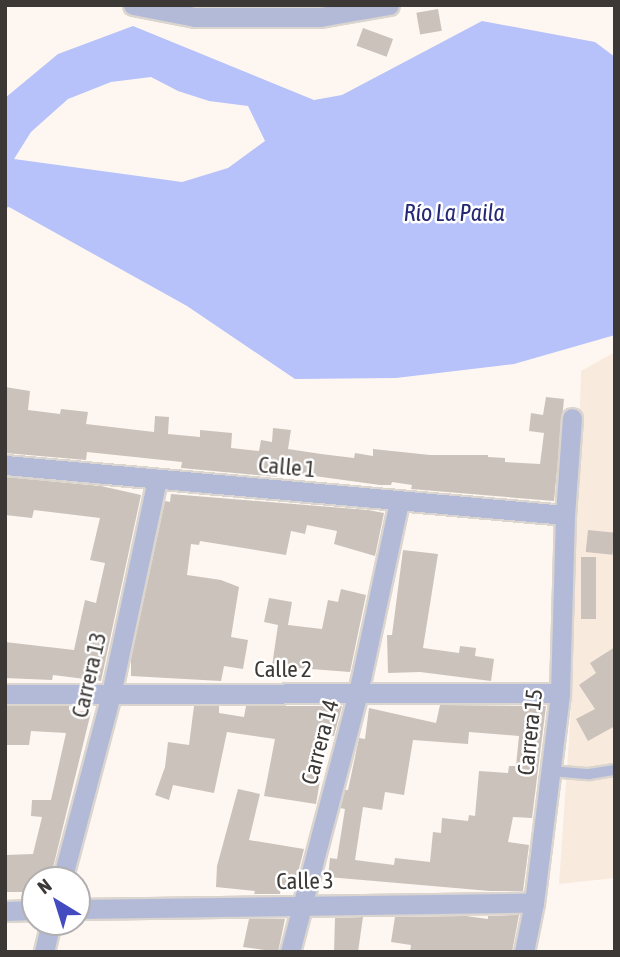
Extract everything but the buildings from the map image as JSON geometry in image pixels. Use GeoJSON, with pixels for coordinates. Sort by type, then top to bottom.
{"type":"FeatureCollection","features":[{"type":"Feature","properties":{"kind":"street"},"geometry":{"type":"LineString","coordinates":[[133,5],[195,17],[320,17],[388,5]]}},
{"type":"Feature","properties":{"kind":"street","name":"Carrera 15"},"geometry":{"type":"LineString","coordinates":[[524,952],[534,903],[560,693],[565,515],[572,418]]}},
{"type":"Feature","properties":{"kind":"street","name":"Calle 1"},"geometry":{"type":"LineString","coordinates":[[5,465],[565,515]]}},
{"type":"Feature","properties":{"kind":"street","name":"Carrera 13"},"geometry":{"type":"LineString","coordinates":[[66,866],[111,694],[157,480]]}},
{"type":"Feature","properties":{"kind":"street","name":"Carrera 14"},"geometry":{"type":"LineString","coordinates":[[290,952],[358,693],[399,501]]}},
{"type":"Feature","properties":{"kind":"street","name":"Calle 2"},"geometry":{"type":"LineString","coordinates":[[5,694],[560,693]]}},
{"type":"Feature","properties":{"kind":"street","name":"Calle 3"},"geometry":{"type":"LineString","coordinates":[[91,909],[534,903]]}},
{"type":"Feature","properties":{"kind":"lane"},"geometry":{"type":"LineString","coordinates":[[551,771],[589,774],[615,770]]}},
{"type":"Feature","properties":{"kind":"shaded area"},"geometry":{"type":"Polygon","coordinates":[[[615,352],[615,878],[559,884],[571,710],[581,371],[615,352]]]}},
{"type":"Feature","properties":{"kind":"water","name":"Río La Paila"},"geometry":{"type":"Polygon","coordinates":[[[482,21],[595,42],[615,57],[615,335],[514,364],[396,378],[295,379],[187,306],[9,207],[5,208],[5,98],[58,54],[133,26],[314,100],[342,95],[482,21]],[[151,77],[111,82],[68,99],[31,132],[14,159],[182,182],[228,168],[265,141],[248,106],[209,101],[178,91],[151,77]]]}}]}
